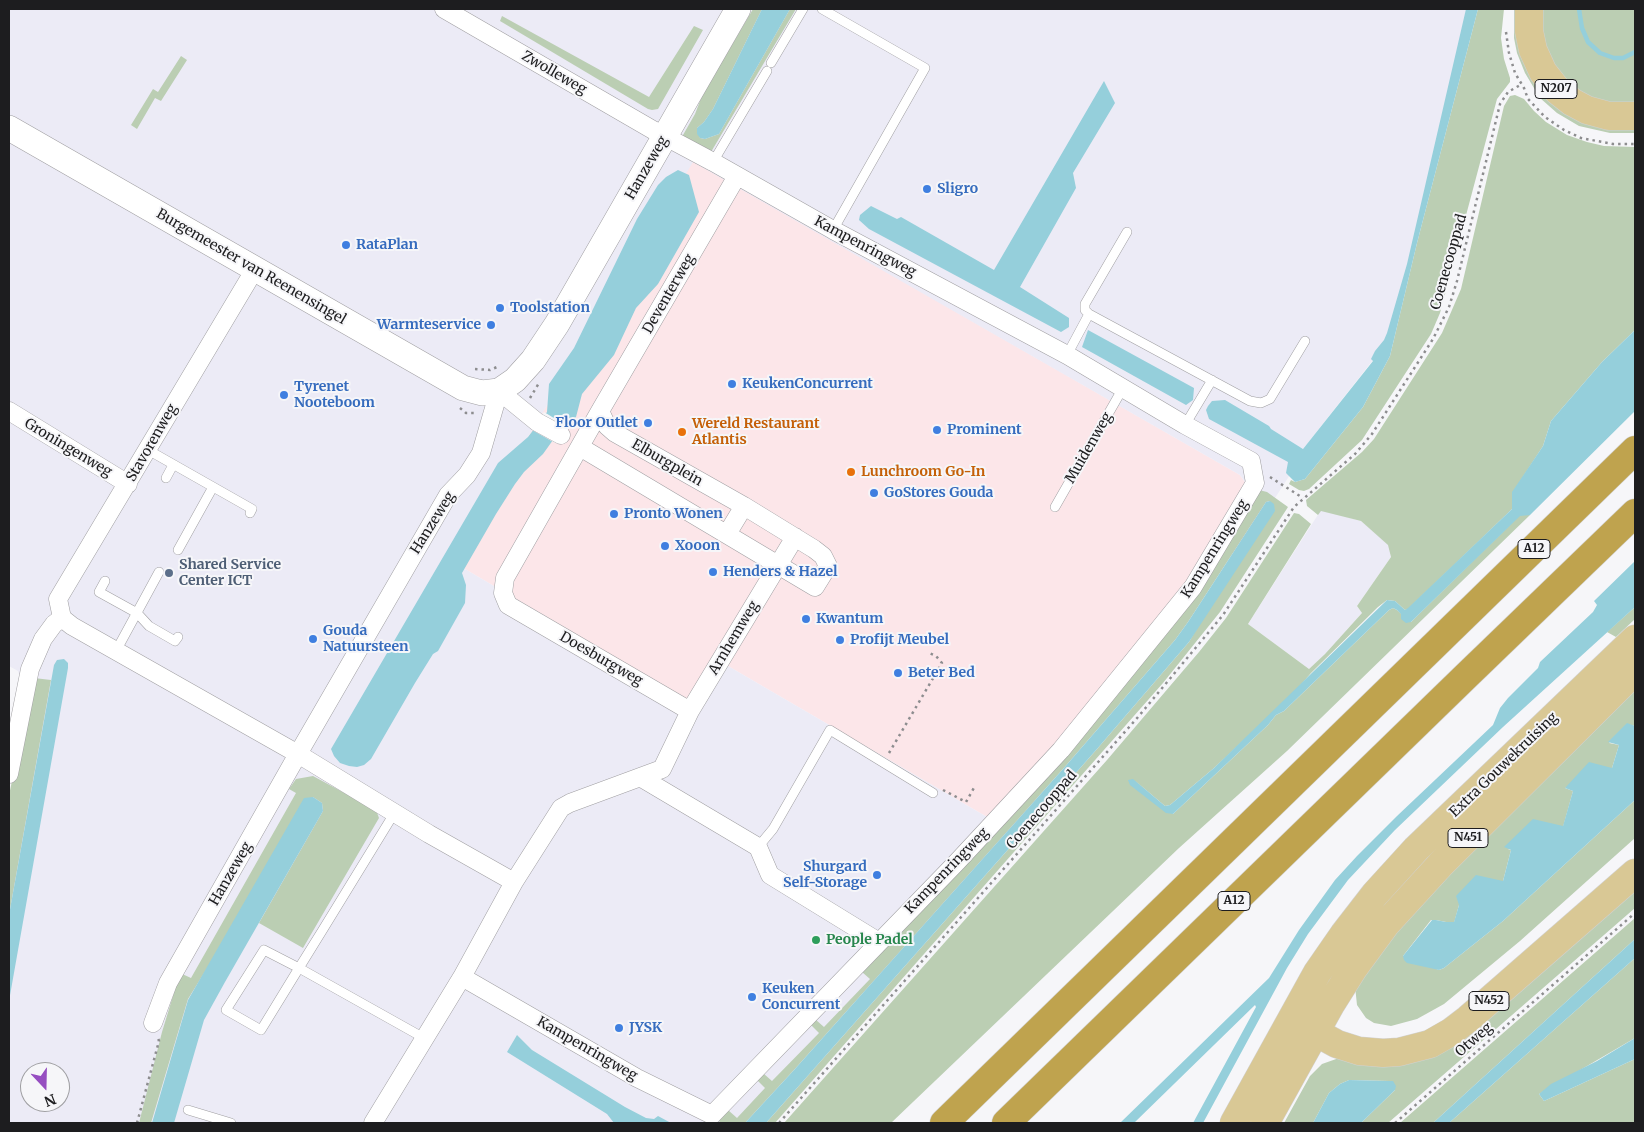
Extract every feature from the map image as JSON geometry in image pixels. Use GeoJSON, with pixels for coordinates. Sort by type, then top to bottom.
{"type":"FeatureCollection","features":[{"type":"Feature","properties":{"kind":"highway","name":"A12"},"geometry":{"type":"LineString","coordinates":[[944,1123],[1635,450]]}},
{"type":"Feature","properties":{"kind":"highway","name":"A12"},"geometry":{"type":"LineString","coordinates":[[1006,1123],[1635,513]]}},
{"type":"Feature","properties":{"kind":"main road","name":"N207"},"geometry":{"type":"LineString","coordinates":[[1529,9],[1529,31],[1533,50],[1546,76],[1558,91],[1575,104],[1598,114],[1621,117],[1635,116]]}},
{"type":"Feature","properties":{"kind":"main road","name":"Extra Gouwekruising"},"geometry":{"type":"LineString","coordinates":[[1234,1123],[1317,973],[1338,942],[1390,877],[1416,849],[1635,639]]}},
{"type":"Feature","properties":{"kind":"main road","name":"Extra Gouwekruising"},"geometry":{"type":"LineString","coordinates":[[1265,1123],[1318,1027],[1359,961],[1386,924],[1410,897],[1635,671]]}},
{"type":"Feature","properties":{"kind":"main road","name":"N452"},"geometry":{"type":"LineString","coordinates":[[1318,1027],[1377,1040],[1406,1037],[1435,1025],[1470,1000],[1635,853]]}},
{"type":"Feature","properties":{"kind":"main road","name":"N452"},"geometry":{"type":"LineString","coordinates":[[1296,1008],[1318,1027],[1351,1050],[1375,1053],[1408,1051],[1437,1040],[1468,1019],[1635,873]]}},
{"type":"Feature","properties":{"kind":"street","name":"Zwolleweg"},"geometry":{"type":"LineString","coordinates":[[444,9],[665,136]]}},
{"type":"Feature","properties":{"kind":"street","name":"Hanzeweg"},"geometry":{"type":"LineString","coordinates":[[153,1023],[168,983],[298,754],[448,495],[467,475],[481,453],[499,391],[515,380],[533,360],[557,324],[738,9]]}},
{"type":"Feature","properties":{"kind":"street","name":"Burgemeester van Reenensingel"},"geometry":{"type":"LineString","coordinates":[[9,128],[463,388],[482,393],[499,391]]}},
{"type":"Feature","properties":{"kind":"street","name":"Kampenringweg"},"geometry":{"type":"LineString","coordinates":[[462,977],[636,1078],[712,1115],[994,823],[1061,750],[1193,587],[1255,483],[1251,461],[1185,425],[1066,355],[833,230],[665,136]]}},
{"type":"Feature","properties":{"kind":"street","name":"Deventerweg"},"geometry":{"type":"LineString","coordinates":[[600,411],[737,176]]}},
{"type":"Feature","properties":{"kind":"street","name":"Stavorenweg"},"geometry":{"type":"LineString","coordinates":[[62,618],[58,599],[255,269]]}},
{"type":"Feature","properties":{"kind":"street"},"geometry":{"type":"LineString","coordinates":[[499,391],[537,422],[561,435]]}},
{"type":"Feature","properties":{"kind":"street","name":"Doesburgweg"},"geometry":{"type":"LineString","coordinates":[[600,411],[505,578],[502,593],[508,605],[690,711]]}},
{"type":"Feature","properties":{"kind":"street","name":"Elburgplein"},"geometry":{"type":"LineString","coordinates":[[580,447],[815,587],[828,566],[823,556],[795,537],[615,433],[607,426],[600,411]]}},
{"type":"Feature","properties":{"kind":"street","name":"Groningenweg"},"geometry":{"type":"LineString","coordinates":[[9,412],[128,484]]}},
{"type":"Feature","properties":{"kind":"street"},"geometry":{"type":"LineString","coordinates":[[727,534],[744,506]]}},
{"type":"Feature","properties":{"kind":"street"},"geometry":{"type":"LineString","coordinates":[[778,565],[795,537]]}},
{"type":"Feature","properties":{"kind":"street","name":"Arnhemweg"},"geometry":{"type":"LineString","coordinates":[[690,711],[778,565]]}},
{"type":"Feature","properties":{"kind":"street"},"geometry":{"type":"LineString","coordinates":[[9,774],[15,723],[30,669],[43,639],[54,624],[62,618],[72,626],[298,754],[429,834],[514,882]]}},
{"type":"Feature","properties":{"kind":"street"},"geometry":{"type":"LineString","coordinates":[[373,1123],[462,977],[514,882],[561,808],[662,769],[690,711]]}},
{"type":"Feature","properties":{"kind":"street"},"geometry":{"type":"LineString","coordinates":[[640,777],[758,847],[770,875],[879,942]]}},
{"type":"Feature","properties":{"kind":"lane"},"geometry":{"type":"LineString","coordinates":[[713,162],[803,9]]}},
{"type":"Feature","properties":{"kind":"lane"},"geometry":{"type":"LineString","coordinates":[[822,9],[925,68],[833,230]]}},
{"type":"Feature","properties":{"kind":"lane"},"geometry":{"type":"LineString","coordinates":[[1127,232],[1085,304],[1085,310],[1089,314],[1250,401],[1261,403],[1270,399],[1305,341]]}},
{"type":"Feature","properties":{"kind":"lane"},"geometry":{"type":"LineString","coordinates":[[1066,355],[1089,314]]}},
{"type":"Feature","properties":{"kind":"lane"},"geometry":{"type":"LineString","coordinates":[[1185,425],[1212,380]]}},
{"type":"Feature","properties":{"kind":"lane","name":"Muidenweg"},"geometry":{"type":"LineString","coordinates":[[1055,507],[1123,388]]}},
{"type":"Feature","properties":{"kind":"lane"},"geometry":{"type":"LineString","coordinates":[[148,450],[252,509],[250,513]]}},
{"type":"Feature","properties":{"kind":"lane"},"geometry":{"type":"LineString","coordinates":[[166,478],[173,465]]}},
{"type":"Feature","properties":{"kind":"lane"},"geometry":{"type":"LineString","coordinates":[[178,550],[213,487]]}},
{"type":"Feature","properties":{"kind":"lane"},"geometry":{"type":"LineString","coordinates":[[116,650],[159,572]]}},
{"type":"Feature","properties":{"kind":"lane"},"geometry":{"type":"LineString","coordinates":[[105,581],[99,592],[137,613],[149,626],[175,641],[178,636]]}},
{"type":"Feature","properties":{"kind":"lane"},"geometry":{"type":"LineString","coordinates":[[758,847],[773,829],[830,730],[933,793]]}},
{"type":"Feature","properties":{"kind":"lane"},"geometry":{"type":"LineString","coordinates":[[394,812],[298,968],[261,1030],[226,1010],[264,950],[298,968],[424,1038]]}},
{"type":"Feature","properties":{"kind":"lane"},"geometry":{"type":"LineString","coordinates":[[188,1110],[231,1123]]}},
{"type":"Feature","properties":{"kind":"path","name":"Coenecooppad"},"geometry":{"type":"LineString","coordinates":[[780,1123],[1138,717],[1223,615],[1291,510],[1302,498],[1361,448],[1381,420],[1435,335],[1449,307],[1500,104],[1508,92],[1522,84]]}},
{"type":"Feature","properties":{"kind":"path"},"geometry":{"type":"LineString","coordinates":[[1251,465],[1302,498]]}},
{"type":"Feature","properties":{"kind":"path"},"geometry":{"type":"LineString","coordinates":[[883,763],[942,663],[936,656],[929,653]]}},
{"type":"Feature","properties":{"kind":"path"},"geometry":{"type":"LineString","coordinates":[[933,793],[936,786],[966,802],[975,786]]}},
{"type":"Feature","properties":{"kind":"path","name":"Otweg"},"geometry":{"type":"LineString","coordinates":[[1394,1123],[1635,913]]}},
{"type":"Feature","properties":{"kind":"path"},"geometry":{"type":"LineString","coordinates":[[137,1123],[159,1041],[153,1023]]}},
{"type":"Feature","properties":{"kind":"shaded area"},"geometry":{"type":"Polygon","coordinates":[[[9,9],[1472,9],[1390,345],[1373,360],[1303,449],[1300,447],[1295,467],[1266,512],[1240,475],[693,162],[453,562],[688,700],[716,659],[1011,831],[745,1123],[9,1123],[9,800],[30,704],[18,671],[9,666],[9,9]]]}},
{"type":"Feature","properties":{"kind":"shaded area","name":"GoStores Gouda"},"geometry":{"type":"Polygon","coordinates":[[[693,161],[1240,475],[1266,512],[1011,831],[716,659],[688,700],[453,562],[693,161]]]}},
{"type":"Feature","properties":{"kind":"shaded area"},"geometry":{"type":"Polygon","coordinates":[[[1321,510],[1361,521],[1389,545],[1391,557],[1357,606],[1362,613],[1309,669],[1248,624],[1321,510]]]}},
{"type":"Feature","properties":{"kind":"green space"},"geometry":{"type":"Polygon","coordinates":[[[753,9],[762,9],[713,109],[697,128],[700,138],[705,139],[719,134],[790,9],[796,9],[711,152],[685,139],[683,135],[695,114],[702,96],[753,9]]]}},
{"type":"Feature","properties":{"kind":"green space"},"geometry":{"type":"Polygon","coordinates":[[[1478,9],[1504,9],[1501,38],[1510,82],[1497,99],[1440,313],[1431,334],[1362,440],[1309,489],[1299,490],[1289,484],[1291,480],[1295,482],[1305,479],[1363,407],[1390,356],[1417,243],[1478,9]]]}},
{"type":"Feature","properties":{"kind":"green space"},"geometry":{"type":"Polygon","coordinates":[[[1514,9],[1521,9],[1530,67],[1635,126],[1635,133],[1610,133],[1579,126],[1557,113],[1540,98],[1525,73],[1517,53],[1514,38],[1514,9]]]}},
{"type":"Feature","properties":{"kind":"green space"},"geometry":{"type":"Polygon","coordinates":[[[1537,9],[1635,9],[1635,106],[1625,107],[1580,96],[1546,61],[1537,9]]]}},
{"type":"Feature","properties":{"kind":"green space"},"geometry":{"type":"Polygon","coordinates":[[[502,16],[649,97],[694,26],[703,30],[658,109],[652,110],[500,21],[502,16]]]}},
{"type":"Feature","properties":{"kind":"green space"},"geometry":{"type":"Polygon","coordinates":[[[181,56],[187,60],[161,101],[155,98],[137,129],[131,125],[153,89],[158,92],[181,56]]]}},
{"type":"Feature","properties":{"kind":"green space"},"geometry":{"type":"Polygon","coordinates":[[[1515,95],[1524,99],[1546,122],[1567,135],[1604,146],[1635,147],[1635,330],[1602,362],[1551,421],[1543,446],[1513,492],[1512,509],[1408,609],[1405,610],[1395,601],[1387,600],[1378,607],[1311,673],[1292,695],[1214,768],[1170,805],[1165,806],[1133,779],[1173,814],[1389,610],[1393,608],[1397,610],[1411,622],[1520,515],[1530,515],[1287,751],[1179,848],[891,1123],[784,1123],[1107,760],[1199,652],[1226,618],[1294,513],[1299,514],[1311,524],[1248,624],[1309,669],[1362,613],[1357,606],[1391,557],[1388,545],[1361,521],[1321,511],[1318,515],[1307,506],[1306,500],[1362,452],[1374,439],[1442,333],[1461,289],[1504,106],[1510,96],[1515,95]]]}},
{"type":"Feature","properties":{"kind":"green space"},"geometry":{"type":"Polygon","coordinates":[[[1259,490],[1267,492],[1288,507],[1220,612],[1163,683],[775,1123],[766,1123],[1097,749],[1189,642],[1270,501],[1266,502],[1175,640],[1063,769],[745,1123],[720,1123],[719,1120],[728,1110],[737,1118],[765,1088],[757,1080],[764,1074],[772,1081],[819,1033],[811,1025],[816,1020],[824,1027],[870,979],[862,972],[1057,765],[1259,490]]]}},
{"type":"Feature","properties":{"kind":"green space"},"geometry":{"type":"Polygon","coordinates":[[[1635,607],[1635,619],[1616,637],[1607,632],[1635,607]]]}},
{"type":"Feature","properties":{"kind":"green space"},"geometry":{"type":"Polygon","coordinates":[[[34,678],[51,680],[9,915],[9,795],[34,678]]]}},
{"type":"Feature","properties":{"kind":"green space"},"geometry":{"type":"Polygon","coordinates":[[[1635,686],[1635,726],[1627,724],[1609,743],[1619,745],[1612,768],[1565,788],[1573,791],[1563,827],[1508,850],[1511,850],[1503,881],[1459,905],[1454,923],[1431,920],[1403,956],[1439,970],[1444,968],[1503,921],[1635,800],[1635,838],[1520,941],[1444,1004],[1417,1019],[1391,1026],[1374,1023],[1366,1018],[1357,1005],[1355,986],[1386,937],[1635,686]]]}},
{"type":"Feature","properties":{"kind":"green space"},"geometry":{"type":"Polygon","coordinates":[[[313,776],[376,810],[379,818],[303,948],[259,923],[323,811],[322,803],[313,797],[188,999],[151,1123],[139,1123],[162,1032],[180,973],[191,978],[296,793],[289,789],[296,779],[313,776]]]}},
{"type":"Feature","properties":{"kind":"green space"},"geometry":{"type":"Polygon","coordinates":[[[1635,879],[1635,908],[1388,1123],[1361,1123],[1395,1090],[1389,1081],[1349,1080],[1340,1084],[1329,1093],[1313,1123],[1284,1123],[1310,1076],[1322,1064],[1339,1058],[1402,1057],[1635,879]]]}},
{"type":"Feature","properties":{"kind":"green space"},"geometry":{"type":"Polygon","coordinates":[[[1635,918],[1635,939],[1433,1123],[1400,1123],[1635,918]]]}},
{"type":"Feature","properties":{"kind":"green space"},"geometry":{"type":"Polygon","coordinates":[[[1635,958],[1635,1038],[1539,1094],[1544,1101],[1635,1059],[1635,1123],[1449,1123],[1635,958]]]}},
{"type":"Feature","properties":{"kind":"water"},"geometry":{"type":"Polygon","coordinates":[[[762,9],[790,9],[719,134],[705,139],[700,138],[697,134],[697,128],[713,109],[762,9]]]}},
{"type":"Feature","properties":{"kind":"water"},"geometry":{"type":"Polygon","coordinates":[[[1466,9],[1478,9],[1417,243],[1390,356],[1363,407],[1305,479],[1295,482],[1286,473],[1288,462],[1209,419],[1206,410],[1212,401],[1225,400],[1303,449],[1373,361],[1371,359],[1375,351],[1387,333],[1407,264],[1466,9]]]}},
{"type":"Feature","properties":{"kind":"water"},"geometry":{"type":"Polygon","coordinates":[[[1104,81],[1115,103],[1073,173],[1076,188],[1020,287],[1069,318],[1069,327],[1061,332],[869,229],[859,220],[860,215],[871,206],[897,219],[901,217],[994,270],[1104,81]]]}},
{"type":"Feature","properties":{"kind":"water"},"geometry":{"type":"Polygon","coordinates":[[[678,170],[689,175],[699,212],[658,284],[636,308],[614,355],[582,394],[576,417],[558,433],[543,454],[524,472],[496,514],[462,573],[466,585],[465,603],[438,651],[433,654],[415,683],[371,759],[364,765],[357,767],[340,763],[331,749],[498,463],[528,437],[547,412],[549,384],[574,348],[637,219],[658,185],[666,177],[678,170]]]}},
{"type":"Feature","properties":{"kind":"water"},"geometry":{"type":"Polygon","coordinates":[[[1088,330],[1194,388],[1193,400],[1186,405],[1082,347],[1088,330]]]}},
{"type":"Feature","properties":{"kind":"water"},"geometry":{"type":"Polygon","coordinates":[[[1635,330],[1635,411],[1530,515],[1520,516],[1411,622],[1406,623],[1401,619],[1401,614],[1397,610],[1393,608],[1389,610],[1173,814],[1166,813],[1130,785],[1128,780],[1133,779],[1165,806],[1170,805],[1214,768],[1387,600],[1395,601],[1405,610],[1408,608],[1512,509],[1512,492],[1543,446],[1551,421],[1602,362],[1635,330]]]}},
{"type":"Feature","properties":{"kind":"water"},"geometry":{"type":"Polygon","coordinates":[[[1270,501],[1274,504],[1275,511],[1189,642],[1097,749],[766,1123],[745,1123],[1063,769],[1175,640],[1266,502],[1270,501]]]}},
{"type":"Feature","properties":{"kind":"water"},"geometry":{"type":"Polygon","coordinates":[[[1635,561],[1635,607],[1503,727],[1395,830],[1348,880],[1308,934],[1287,968],[1203,1123],[1193,1123],[1256,1007],[1255,1005],[1134,1123],[1120,1123],[1269,978],[1299,930],[1335,880],[1397,816],[1493,725],[1500,708],[1508,698],[1538,668],[1540,662],[1593,612],[1597,605],[1594,601],[1635,561]]]}},
{"type":"Feature","properties":{"kind":"water"},"geometry":{"type":"Polygon","coordinates":[[[64,659],[68,663],[68,668],[9,1001],[9,915],[54,665],[57,660],[64,659]]]}},
{"type":"Feature","properties":{"kind":"water"},"geometry":{"type":"Polygon","coordinates":[[[1627,723],[1635,726],[1635,800],[1503,921],[1444,968],[1439,970],[1407,963],[1403,956],[1432,920],[1454,922],[1459,905],[1456,896],[1476,875],[1503,881],[1511,850],[1504,847],[1533,819],[1563,826],[1573,791],[1565,788],[1589,762],[1612,768],[1619,745],[1608,742],[1627,723]]]}},
{"type":"Feature","properties":{"kind":"water"},"geometry":{"type":"Polygon","coordinates":[[[313,797],[322,803],[323,811],[204,1020],[174,1123],[152,1123],[188,1000],[304,798],[313,797]]]}},
{"type":"Feature","properties":{"kind":"water"},"geometry":{"type":"Polygon","coordinates":[[[1635,939],[1635,958],[1449,1123],[1433,1123],[1635,939]]]}},
{"type":"Feature","properties":{"kind":"water"},"geometry":{"type":"Polygon","coordinates":[[[517,1035],[532,1050],[625,1107],[646,1118],[654,1119],[658,1116],[671,1123],[614,1123],[607,1114],[507,1052],[517,1035]]]}},
{"type":"Feature","properties":{"kind":"water"},"geometry":{"type":"Polygon","coordinates":[[[1635,1038],[1635,1059],[1544,1101],[1539,1094],[1551,1084],[1597,1061],[1635,1038]]]}},
{"type":"Feature","properties":{"kind":"water"},"geometry":{"type":"Polygon","coordinates":[[[1349,1080],[1393,1081],[1396,1086],[1395,1090],[1361,1123],[1313,1123],[1329,1093],[1340,1084],[1349,1080]]]}},
{"type":"Feature","properties":{"kind":"pier"},"geometry":{"type":"Polygon","coordinates":[[[544,412],[567,426],[555,443],[532,430],[544,412]]]}},
{"type":"Feature","properties":{"kind":"waterway"},"geometry":{"type":"LineString","coordinates":[[1579,9],[1582,28],[1588,42],[1600,53],[1614,58],[1623,58],[1635,52]]}},
{"type":"Feature","properties":{"kind":"place","name":"Sligro"},"geometry":{"type":"Point","coordinates":[927,189]}},
{"type":"Feature","properties":{"kind":"place","name":"RataPlan"},"geometry":{"type":"Point","coordinates":[346,245]}},
{"type":"Feature","properties":{"kind":"place","name":"Toolstation"},"geometry":{"type":"Point","coordinates":[500,308]}},
{"type":"Feature","properties":{"kind":"place","name":"Warmteservice"},"geometry":{"type":"Point","coordinates":[491,325]}},
{"type":"Feature","properties":{"kind":"place","name":"KeukenConcurrent"},"geometry":{"type":"Point","coordinates":[732,384]}},
{"type":"Feature","properties":{"kind":"place","name":"Tyrenet Nooteboom"},"geometry":{"type":"Point","coordinates":[284,395]}},
{"type":"Feature","properties":{"kind":"place","name":"Floor Outlet"},"geometry":{"type":"Point","coordinates":[648,423]}},
{"type":"Feature","properties":{"kind":"place","name":"Prominent"},"geometry":{"type":"Point","coordinates":[937,430]}},
{"type":"Feature","properties":{"kind":"place","name":"Wereld Restaurant Atlantis"},"geometry":{"type":"Point","coordinates":[682,432]}},
{"type":"Feature","properties":{"kind":"place","name":"Lunchroom Go-In"},"geometry":{"type":"Point","coordinates":[851,472]}},
{"type":"Feature","properties":{"kind":"place","name":"GoStores Gouda"},"geometry":{"type":"Point","coordinates":[874,493]}},
{"type":"Feature","properties":{"kind":"place","name":"Pronto Wonen"},"geometry":{"type":"Point","coordinates":[614,514]}},
{"type":"Feature","properties":{"kind":"place","name":"Xooon"},"geometry":{"type":"Point","coordinates":[665,546]}},
{"type":"Feature","properties":{"kind":"place","name":"Henders & Hazel"},"geometry":{"type":"Point","coordinates":[713,572]}},
{"type":"Feature","properties":{"kind":"place","name":"Shared Service Center ICT"},"geometry":{"type":"Point","coordinates":[169,573]}},
{"type":"Feature","properties":{"kind":"place","name":"Kwantum"},"geometry":{"type":"Point","coordinates":[806,619]}},
{"type":"Feature","properties":{"kind":"place","name":"Gouda Natuursteen"},"geometry":{"type":"Point","coordinates":[313,639]}},
{"type":"Feature","properties":{"kind":"place","name":"Profijt Meubel"},"geometry":{"type":"Point","coordinates":[840,640]}},
{"type":"Feature","properties":{"kind":"place","name":"Beter Bed"},"geometry":{"type":"Point","coordinates":[898,673]}},
{"type":"Feature","properties":{"kind":"place","name":"Shurgard Self-Storage"},"geometry":{"type":"Point","coordinates":[877,875]}},
{"type":"Feature","properties":{"kind":"place","name":"People Padel"},"geometry":{"type":"Point","coordinates":[816,940]}},
{"type":"Feature","properties":{"kind":"place","name":"Keuken Concurrent"},"geometry":{"type":"Point","coordinates":[752,997]}},
{"type":"Feature","properties":{"kind":"place","name":"JYSK"},"geometry":{"type":"Point","coordinates":[619,1028]}}]}
